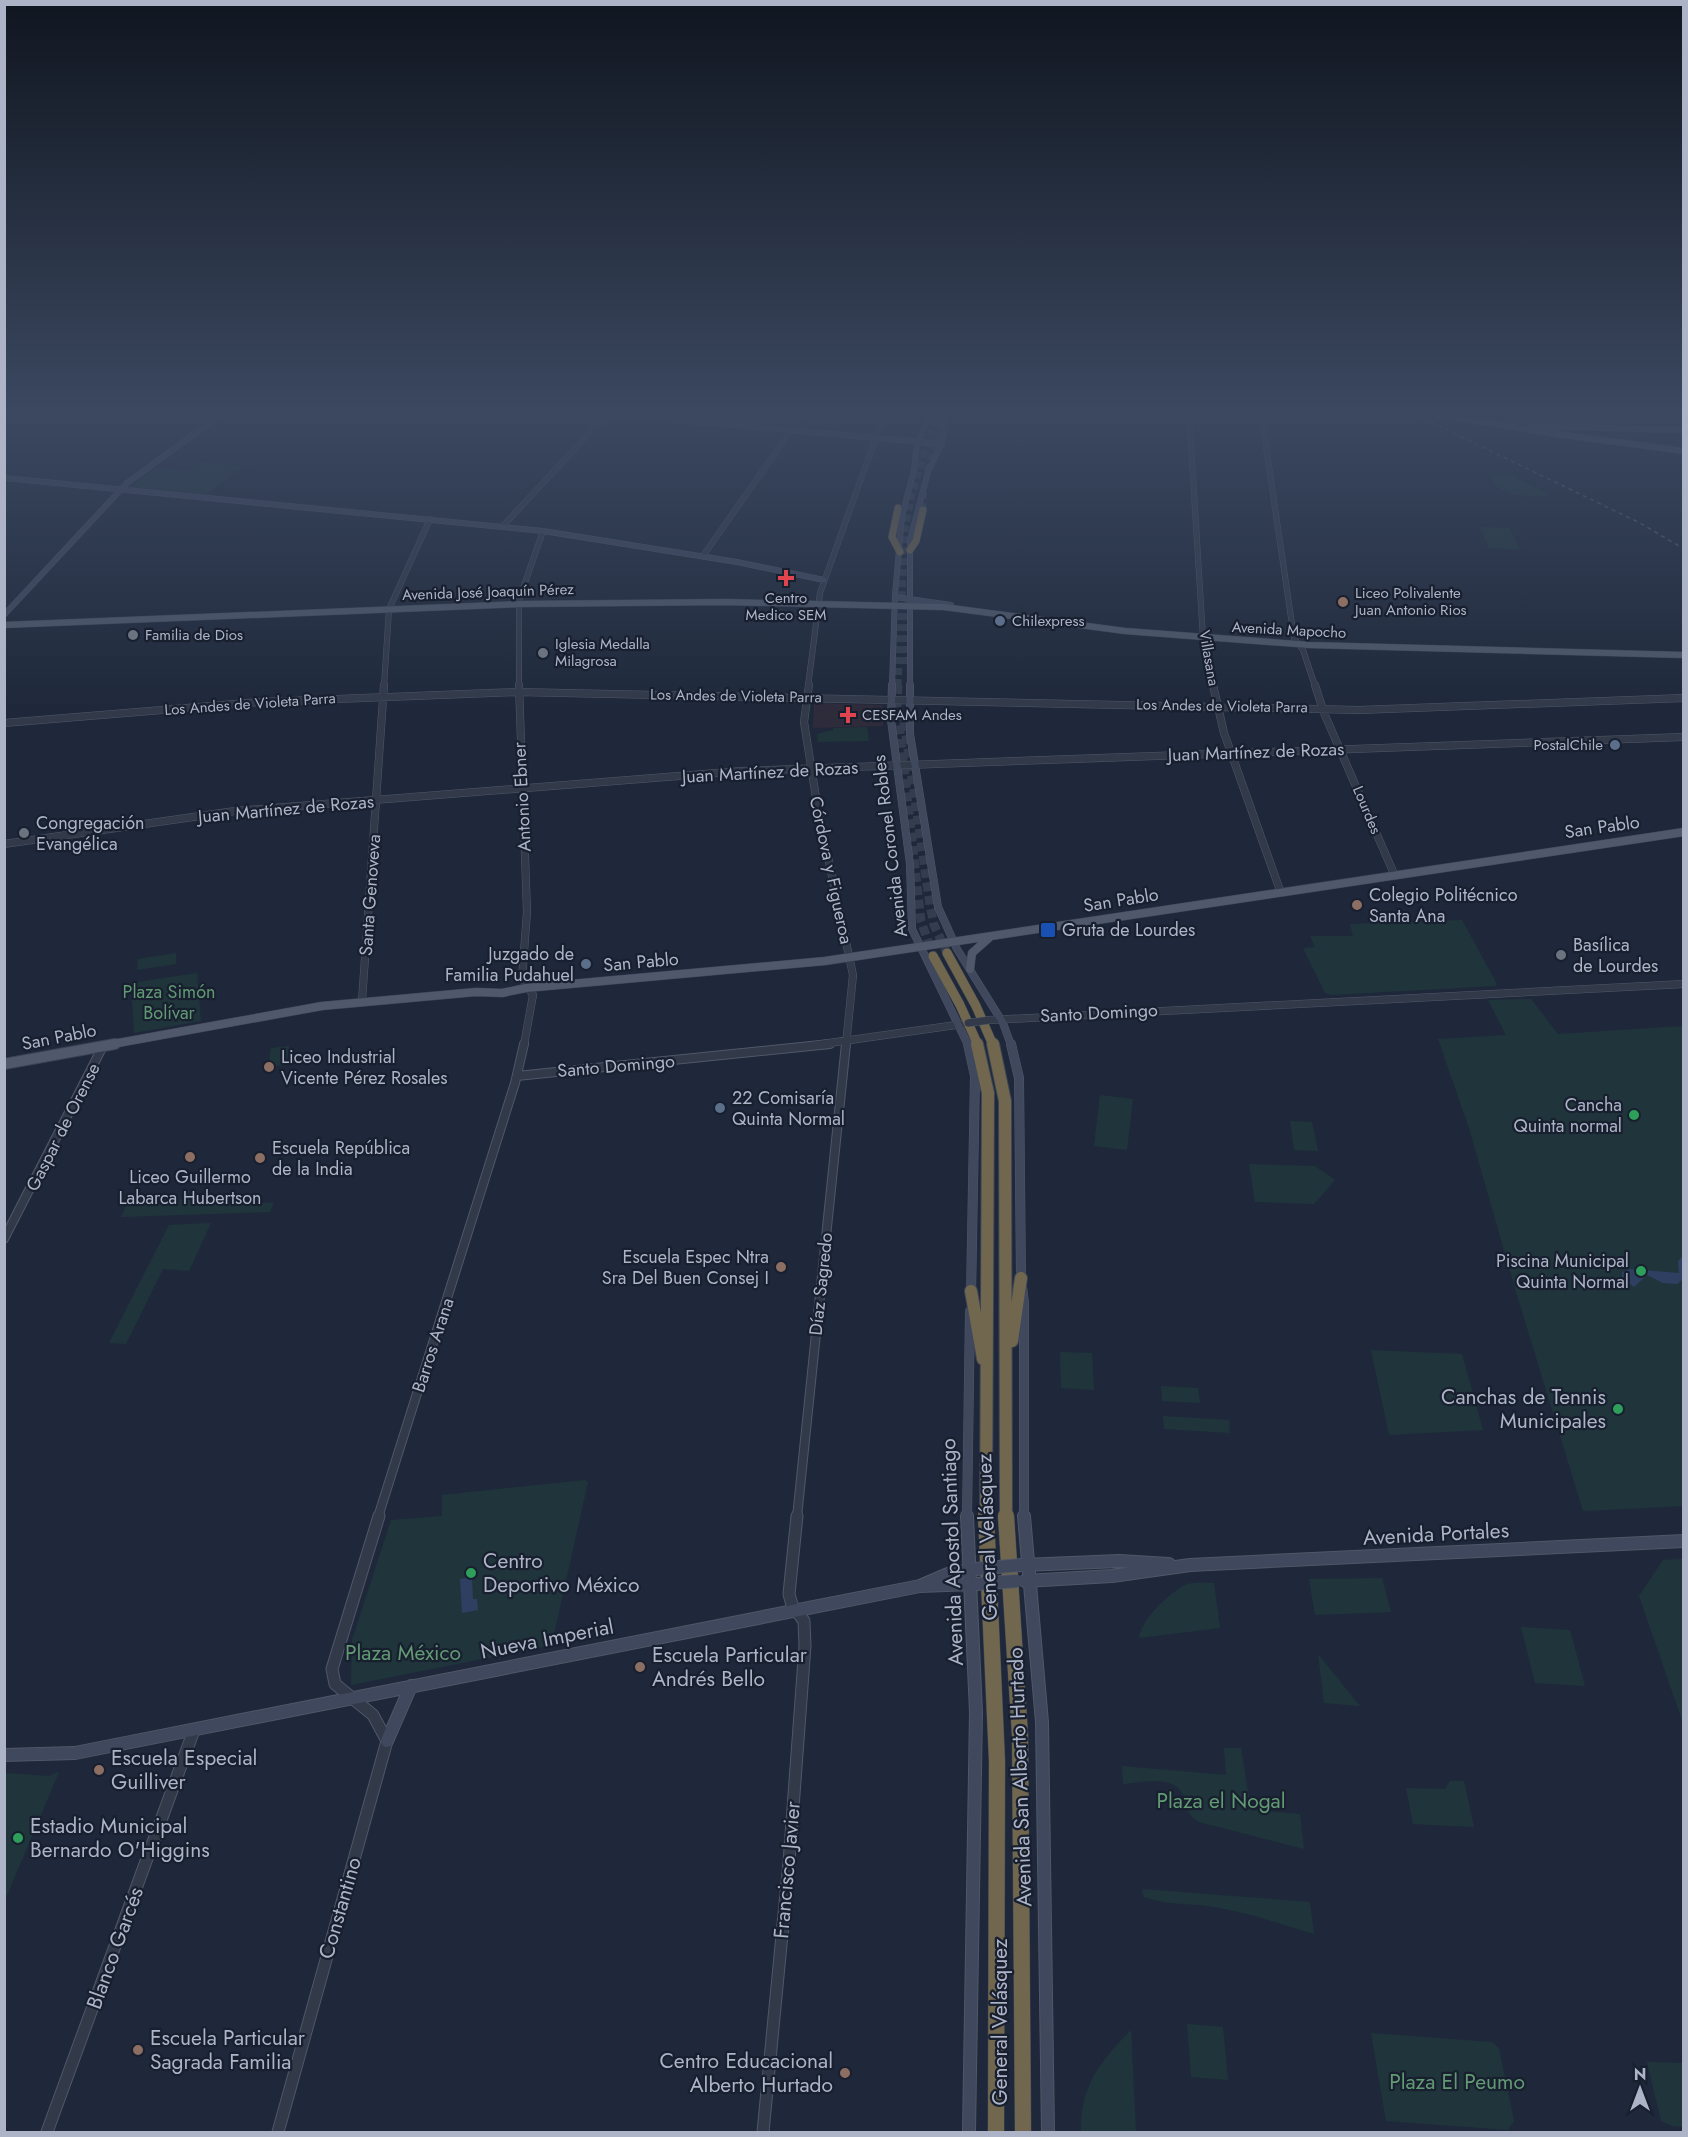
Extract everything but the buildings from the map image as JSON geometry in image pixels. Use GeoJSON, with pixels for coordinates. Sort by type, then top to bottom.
{"type":"FeatureCollection","features":[{"type":"Feature","properties":{"kind":"highway"},"geometry":{"type":"LineString","coordinates":[[897,512],[892,537],[900,552]]}},
{"type":"Feature","properties":{"kind":"highway"},"geometry":{"type":"LineString","coordinates":[[909,550],[916,541],[923,512]]}},
{"type":"Feature","properties":{"kind":"highway","name":"General Velásquez"},"geometry":{"type":"LineString","coordinates":[[950,948],[989,1027],[1003,1074],[1006,1107],[1006,1529],[1021,1767],[1023,2133]]}},
{"type":"Feature","properties":{"kind":"highway","name":"General Velásquez"},"geometry":{"type":"LineString","coordinates":[[933,956],[974,1032],[987,1079],[986,1559],[998,1797],[996,2133]]}},
{"type":"Feature","properties":{"kind":"highway"},"geometry":{"type":"LineString","coordinates":[[1007,1365],[1021,1278]]}},
{"type":"Feature","properties":{"kind":"highway"},"geometry":{"type":"LineString","coordinates":[[971,1291],[987,1380]]}},
{"type":"Feature","properties":{"kind":"main road"},"geometry":{"type":"LineString","coordinates":[[4,615],[101,512]]}},
{"type":"Feature","properties":{"kind":"main road"},"geometry":{"type":"LineString","coordinates":[[355,512],[543,531],[703,556],[824,580]]}},
{"type":"Feature","properties":{"kind":"main road","name":"Avenida Coronel Robles"},"geometry":{"type":"LineString","coordinates":[[903,512],[895,597],[891,699],[896,765],[910,864],[911,920],[919,948]]}},
{"type":"Feature","properties":{"kind":"main road","name":"Avenida Coronel Robles"},"geometry":{"type":"LineString","coordinates":[[917,512],[909,550],[911,603],[909,700],[915,765],[935,896],[950,948]]}},
{"type":"Feature","properties":{"kind":"main road"},"geometry":{"type":"LineString","coordinates":[[895,597],[911,603]]}},
{"type":"Feature","properties":{"kind":"main road","name":"Avenida José Joaquín Pérez"},"geometry":{"type":"LineString","coordinates":[[4,625],[518,604],[629,602],[881,605],[895,609]]}},
{"type":"Feature","properties":{"kind":"main road"},"geometry":{"type":"LineString","coordinates":[[895,609],[911,603]]}},
{"type":"Feature","properties":{"kind":"main road","name":"Avenida Mapocho"},"geometry":{"type":"LineString","coordinates":[[911,603],[972,609],[1115,630],[1203,638],[1298,644],[1683,655]]}},
{"type":"Feature","properties":{"kind":"main road","name":"San Pablo"},"geometry":{"type":"LineString","coordinates":[[4,1064],[282,1012],[363,1001],[476,992],[502,993],[526,988],[763,968],[919,948],[950,948],[992,937],[1683,832]]}},
{"type":"Feature","properties":{"kind":"main road"},"geometry":{"type":"LineString","coordinates":[[970,969],[972,953],[992,937]]}},
{"type":"Feature","properties":{"kind":"main road","name":"Avenida Apostol Santiago"},"geometry":{"type":"LineString","coordinates":[[919,948],[964,1024],[972,1054],[976,1088],[966,1482],[973,1584],[976,1712],[969,2133]]}},
{"type":"Feature","properties":{"kind":"main road"},"geometry":{"type":"LineString","coordinates":[[950,948],[970,969],[1001,1018],[1013,1047],[1019,1078],[1025,1399],[1024,1565]]}},
{"type":"Feature","properties":{"kind":"main road","name":"Avenida Portales"},"geometry":{"type":"LineString","coordinates":[[1023,1581],[1112,1576],[1190,1565],[1683,1541]]}},
{"type":"Feature","properties":{"kind":"main road","name":"Avenida Portales"},"geometry":{"type":"LineString","coordinates":[[1024,1565],[1119,1561],[1190,1565]]}},
{"type":"Feature","properties":{"kind":"main road","name":"Nueva Imperial"},"geometry":{"type":"LineString","coordinates":[[920,1586],[948,1574],[1024,1565]]}},
{"type":"Feature","properties":{"kind":"main road","name":"Avenida San Alberto Hurtado"},"geometry":{"type":"LineString","coordinates":[[1024,1565],[1023,1581],[1042,1722],[1048,2133]]}},
{"type":"Feature","properties":{"kind":"main road","name":"Nueva Imperial"},"geometry":{"type":"LineString","coordinates":[[4,1755],[75,1754],[920,1586],[1023,1581]]}},
{"type":"Feature","properties":{"kind":"main road"},"geometry":{"type":"LineString","coordinates":[[387,1741],[411,1686]]}},
{"type":"Feature","properties":{"kind":"street"},"geometry":{"type":"LineString","coordinates":[[502,527],[516,512]]}},
{"type":"Feature","properties":{"kind":"street"},"geometry":{"type":"LineString","coordinates":[[703,556],[734,512]]}},
{"type":"Feature","properties":{"kind":"street","name":"Córdova y Figueroa"},"geometry":{"type":"LineString","coordinates":[[849,512],[824,580],[818,604],[804,731],[845,944],[850,958]]}},
{"type":"Feature","properties":{"kind":"street","name":"Villasana"},"geometry":{"type":"LineString","coordinates":[[1195,512],[1203,638],[1218,706],[1231,752],[1281,893]]}},
{"type":"Feature","properties":{"kind":"street","name":"Lourdes"},"geometry":{"type":"LineString","coordinates":[[1275,512],[1291,621],[1298,644],[1303,650],[1322,708],[1395,876]]}},
{"type":"Feature","properties":{"kind":"street"},"geometry":{"type":"LineString","coordinates":[[389,609],[430,519]]}},
{"type":"Feature","properties":{"kind":"street","name":"Antonio Ebner"},"geometry":{"type":"LineString","coordinates":[[526,988],[522,978],[527,912],[517,692],[518,604],[543,531]]}},
{"type":"Feature","properties":{"kind":"street","name":"Santa Genoveva"},"geometry":{"type":"LineString","coordinates":[[363,1001],[389,609]]}},
{"type":"Feature","properties":{"kind":"street","name":"Los Andes de Violeta Parra"},"geometry":{"type":"LineString","coordinates":[[4,723],[90,714],[384,696],[517,692],[1380,710],[1683,698]]}},
{"type":"Feature","properties":{"kind":"street","name":"Juan Martínez de Rozas"},"geometry":{"type":"LineString","coordinates":[[4,844],[235,811],[721,773],[1231,752],[1683,737]]}},
{"type":"Feature","properties":{"kind":"street","name":"Díaz Sagredo"},"geometry":{"type":"LineString","coordinates":[[796,1610],[789,1594],[847,1042],[853,975],[850,958]]}},
{"type":"Feature","properties":{"kind":"street","name":"Santo Domingo"},"geometry":{"type":"LineString","coordinates":[[517,1076],[847,1042],[1001,1018],[1683,984]]}},
{"type":"Feature","properties":{"kind":"street","name":"Barros Arana"},"geometry":{"type":"LineString","coordinates":[[349,1699],[335,1683],[332,1671],[334,1657],[517,1076],[533,1004],[532,995],[526,988]]}},
{"type":"Feature","properties":{"kind":"street","name":"Gaspar de Orense"},"geometry":{"type":"LineString","coordinates":[[4,1239],[103,1046]]}},
{"type":"Feature","properties":{"kind":"street","name":"Francisco Javier"},"geometry":{"type":"LineString","coordinates":[[763,2133],[789,1862],[805,1646],[805,1627],[796,1610]]}},
{"type":"Feature","properties":{"kind":"street"},"geometry":{"type":"LineString","coordinates":[[349,1699],[374,1715],[387,1741]]}},
{"type":"Feature","properties":{"kind":"street","name":"Blanco Garcés"},"geometry":{"type":"LineString","coordinates":[[47,2133],[194,1730]]}},
{"type":"Feature","properties":{"kind":"street","name":"Constantino"},"geometry":{"type":"LineString","coordinates":[[278,2133],[387,1741]]}},
{"type":"Feature","properties":{"kind":"shaded area","name":"CESFAM Andes"},"geometry":{"type":"Polygon","coordinates":[[[814,703],[883,705],[883,726],[813,728],[814,703]]]}},
{"type":"Feature","properties":{"kind":"green space"},"geometry":{"type":"Polygon","coordinates":[[[1480,527],[1510,528],[1520,550],[1489,548],[1480,527]]]}},
{"type":"Feature","properties":{"kind":"green space"},"geometry":{"type":"Polygon","coordinates":[[[867,727],[869,741],[818,742],[817,734],[833,730],[833,728],[867,727]]]}},
{"type":"Feature","properties":{"kind":"green space"},"geometry":{"type":"Polygon","coordinates":[[[1462,920],[1497,984],[1495,986],[1331,995],[1325,993],[1303,948],[1315,947],[1310,936],[1353,936],[1350,924],[1462,920]]]}},
{"type":"Feature","properties":{"kind":"green space"},"geometry":{"type":"Polygon","coordinates":[[[176,953],[176,964],[137,970],[138,959],[176,953]]]}},
{"type":"Feature","properties":{"kind":"green space","name":"Plaza Simón Bolívar"},"geometry":{"type":"Polygon","coordinates":[[[197,973],[201,1021],[134,1033],[131,983],[197,973]]]}},
{"type":"Feature","properties":{"kind":"green space"},"geometry":{"type":"Polygon","coordinates":[[[1531,999],[1558,1034],[1683,1026],[1683,1506],[1583,1511],[1469,1128],[1438,1039],[1506,1035],[1488,1000],[1531,999]]]}},
{"type":"Feature","properties":{"kind":"green space"},"geometry":{"type":"Polygon","coordinates":[[[289,1046],[286,1065],[268,1067],[271,1048],[289,1046]]]}},
{"type":"Feature","properties":{"kind":"green space"},"geometry":{"type":"Polygon","coordinates":[[[1100,1095],[1133,1099],[1127,1150],[1094,1146],[1100,1095]]]}},
{"type":"Feature","properties":{"kind":"green space"},"geometry":{"type":"Polygon","coordinates":[[[1290,1121],[1312,1122],[1318,1151],[1294,1150],[1290,1121]]]}},
{"type":"Feature","properties":{"kind":"green space"},"geometry":{"type":"Polygon","coordinates":[[[1249,1164],[1315,1166],[1335,1180],[1314,1204],[1255,1202],[1249,1164]]]}},
{"type":"Feature","properties":{"kind":"green space"},"geometry":{"type":"Polygon","coordinates":[[[130,1198],[274,1203],[270,1212],[121,1217],[130,1198]]]}},
{"type":"Feature","properties":{"kind":"green space"},"geometry":{"type":"Polygon","coordinates":[[[211,1223],[189,1271],[163,1269],[126,1344],[109,1343],[169,1225],[211,1223]]]}},
{"type":"Feature","properties":{"kind":"green space"},"geometry":{"type":"Polygon","coordinates":[[[1371,1350],[1462,1354],[1483,1430],[1389,1435],[1371,1350]]]}},
{"type":"Feature","properties":{"kind":"green space"},"geometry":{"type":"Polygon","coordinates":[[[1060,1352],[1092,1353],[1094,1390],[1061,1388],[1060,1352]]]}},
{"type":"Feature","properties":{"kind":"green space"},"geometry":{"type":"Polygon","coordinates":[[[1161,1386],[1198,1388],[1200,1403],[1162,1401],[1161,1386]]]}},
{"type":"Feature","properties":{"kind":"green space"},"geometry":{"type":"Polygon","coordinates":[[[1163,1416],[1229,1420],[1230,1433],[1164,1429],[1163,1416]]]}},
{"type":"Feature","properties":{"kind":"green space","name":"Centro Deportivo México"},"geometry":{"type":"Polygon","coordinates":[[[585,1480],[588,1482],[553,1639],[548,1646],[351,1685],[352,1640],[391,1520],[442,1516],[442,1495],[585,1480]]]}},
{"type":"Feature","properties":{"kind":"green space"},"geometry":{"type":"Polygon","coordinates":[[[1684,1559],[1683,1723],[1639,1596],[1663,1560],[1684,1559]]]}},
{"type":"Feature","properties":{"kind":"green space"},"geometry":{"type":"Polygon","coordinates":[[[1382,1578],[1391,1612],[1315,1615],[1309,1579],[1382,1578]]]}},
{"type":"Feature","properties":{"kind":"green space"},"geometry":{"type":"Polygon","coordinates":[[[1191,1583],[1214,1583],[1220,1628],[1139,1638],[1150,1616],[1178,1589],[1191,1583]]]}},
{"type":"Feature","properties":{"kind":"green space"},"geometry":{"type":"Polygon","coordinates":[[[1521,1627],[1570,1630],[1585,1686],[1535,1683],[1521,1627]]]}},
{"type":"Feature","properties":{"kind":"green space"},"geometry":{"type":"Polygon","coordinates":[[[1318,1654],[1360,1706],[1324,1703],[1318,1654]]]}},
{"type":"Feature","properties":{"kind":"green space","name":"Plaza el Nogal"},"geometry":{"type":"Polygon","coordinates":[[[1224,1748],[1241,1748],[1251,1810],[1300,1814],[1304,1849],[1199,1822],[1187,1810],[1183,1795],[1175,1785],[1161,1781],[1123,1784],[1122,1766],[1226,1775],[1224,1748]]]}},
{"type":"Feature","properties":{"kind":"green space","name":"Estadio Municipal Bernardo O'Higgins"},"geometry":{"type":"Polygon","coordinates":[[[59,1772],[5,1900],[5,1773],[48,1776],[59,1772]]]}},
{"type":"Feature","properties":{"kind":"green space"},"geometry":{"type":"Polygon","coordinates":[[[1450,1781],[1464,1781],[1474,1827],[1413,1824],[1406,1788],[1445,1789],[1450,1781]]]}},
{"type":"Feature","properties":{"kind":"green space"},"geometry":{"type":"Polygon","coordinates":[[[1142,1889],[1310,1902],[1314,1934],[1222,1908],[1152,1900],[1144,1897],[1142,1889]]]}},
{"type":"Feature","properties":{"kind":"green space"},"geometry":{"type":"Polygon","coordinates":[[[1187,2024],[1223,2027],[1228,2080],[1191,2077],[1187,2024]]]}},
{"type":"Feature","properties":{"kind":"green space"},"geometry":{"type":"Polygon","coordinates":[[[1131,2030],[1136,2132],[1081,2132],[1084,2101],[1088,2088],[1101,2064],[1131,2030]]]}},
{"type":"Feature","properties":{"kind":"green space","name":"Plaza El Peumo"},"geometry":{"type":"Polygon","coordinates":[[[1371,2033],[1492,2042],[1499,2048],[1514,2121],[1508,2130],[1386,2121],[1371,2033]]]}},
{"type":"Feature","properties":{"kind":"green space"},"geometry":{"type":"Polygon","coordinates":[[[1647,2062],[1683,2063],[1683,2127],[1672,2126],[1661,2121],[1647,2062]]]}},
{"type":"Feature","properties":{"kind":"water","name":"Piscina Municipal Quinta Normal"},"geometry":{"type":"Polygon","coordinates":[[[1683,1256],[1683,1279],[1677,1284],[1663,1283],[1647,1275],[1634,1287],[1622,1278],[1622,1272],[1630,1269],[1679,1273],[1678,1261],[1683,1256]]]}},
{"type":"Feature","properties":{"kind":"water"},"geometry":{"type":"Polygon","coordinates":[[[472,1577],[473,1599],[477,1599],[478,1610],[462,1613],[460,1579],[472,1577]]]}},
{"type":"Feature","properties":{"kind":"tunnel"},"geometry":{"type":"LineString","coordinates":[[898,686],[905,530],[909,512]]}},
{"type":"Feature","properties":{"kind":"tunnel"},"geometry":{"type":"LineString","coordinates":[[906,664],[908,599]]}},
{"type":"Feature","properties":{"kind":"tunnel"},"geometry":{"type":"LineString","coordinates":[[898,685],[897,705],[921,921],[933,956]]}},
{"type":"Feature","properties":{"kind":"tunnel"},"geometry":{"type":"LineString","coordinates":[[904,722],[930,905],[934,925],[947,953]]}},
{"type":"Feature","properties":{"kind":"railway"},"geometry":{"type":"LineString","coordinates":[[1617,512],[1684,549]]}},
{"type":"Feature","properties":{"kind":"place","name":"Centro Medico SEM"},"geometry":{"type":"Point","coordinates":[786,578]}},
{"type":"Feature","properties":{"kind":"place","name":"Liceo Polivalente Juan Antonio Rios"},"geometry":{"type":"Point","coordinates":[1343,602]}},
{"type":"Feature","properties":{"kind":"place","name":"Chilexpress"},"geometry":{"type":"Point","coordinates":[1000,621]}},
{"type":"Feature","properties":{"kind":"place","name":"Familia de Dios"},"geometry":{"type":"Point","coordinates":[133,635]}},
{"type":"Feature","properties":{"kind":"place","name":"Iglesia Medalla Milagrosa"},"geometry":{"type":"Point","coordinates":[543,653]}},
{"type":"Feature","properties":{"kind":"place","name":"CESFAM Andes"},"geometry":{"type":"Point","coordinates":[848,715]}},
{"type":"Feature","properties":{"kind":"place","name":"PostalChile"},"geometry":{"type":"Point","coordinates":[1615,745]}},
{"type":"Feature","properties":{"kind":"place","name":"Congregación Evangélica"},"geometry":{"type":"Point","coordinates":[24,833]}},
{"type":"Feature","properties":{"kind":"place","name":"Colegio Politécnico Santa Ana"},"geometry":{"type":"Point","coordinates":[1357,905]}},
{"type":"Feature","properties":{"kind":"place","name":"Gruta de Lourdes"},"geometry":{"type":"Point","coordinates":[1048,930]}},
{"type":"Feature","properties":{"kind":"place","name":"Basílica de Lourdes"},"geometry":{"type":"Point","coordinates":[1561,955]}},
{"type":"Feature","properties":{"kind":"place","name":"Juzgado de Familia Pudahuel"},"geometry":{"type":"Point","coordinates":[586,964]}},
{"type":"Feature","properties":{"kind":"place","name":"Liceo Industrial Vicente Pérez Rosales"},"geometry":{"type":"Point","coordinates":[269,1067]}},
{"type":"Feature","properties":{"kind":"place","name":"22 Comisaría Quinta Normal"},"geometry":{"type":"Point","coordinates":[720,1108]}},
{"type":"Feature","properties":{"kind":"place","name":"Cancha Quinta normal"},"geometry":{"type":"Point","coordinates":[1634,1115]}},
{"type":"Feature","properties":{"kind":"place","name":"Liceo Guillermo Labarca Hubertson"},"geometry":{"type":"Point","coordinates":[190,1157]}},
{"type":"Feature","properties":{"kind":"place","name":"Escuela República de la India"},"geometry":{"type":"Point","coordinates":[260,1158]}},
{"type":"Feature","properties":{"kind":"place","name":"Escuela Espec Ntra Sra Del Buen Consej I"},"geometry":{"type":"Point","coordinates":[781,1267]}},
{"type":"Feature","properties":{"kind":"place","name":"Piscina Municipal Quinta Normal"},"geometry":{"type":"Point","coordinates":[1641,1271]}},
{"type":"Feature","properties":{"kind":"place","name":"Canchas de Tennis Municipales"},"geometry":{"type":"Point","coordinates":[1618,1409]}},
{"type":"Feature","properties":{"kind":"place","name":"Centro Deportivo México"},"geometry":{"type":"Point","coordinates":[471,1573]}},
{"type":"Feature","properties":{"kind":"place","name":"Escuela Particular Andrés Bello"},"geometry":{"type":"Point","coordinates":[640,1667]}},
{"type":"Feature","properties":{"kind":"place","name":"Escuela Especial Guilliver"},"geometry":{"type":"Point","coordinates":[99,1770]}},
{"type":"Feature","properties":{"kind":"place","name":"Estadio Municipal Bernardo O'Higgins"},"geometry":{"type":"Point","coordinates":[18,1838]}},
{"type":"Feature","properties":{"kind":"place","name":"Escuela Particular Sagrada Familia"},"geometry":{"type":"Point","coordinates":[138,2050]}},
{"type":"Feature","properties":{"kind":"place","name":"Centro Educacional Alberto Hurtado"},"geometry":{"type":"Point","coordinates":[845,2073]}},
{"type":"Feature","properties":{"kind":"park label","name":"Plaza México"},"geometry":{"type":"Point","coordinates":[403,1653]}}]}
